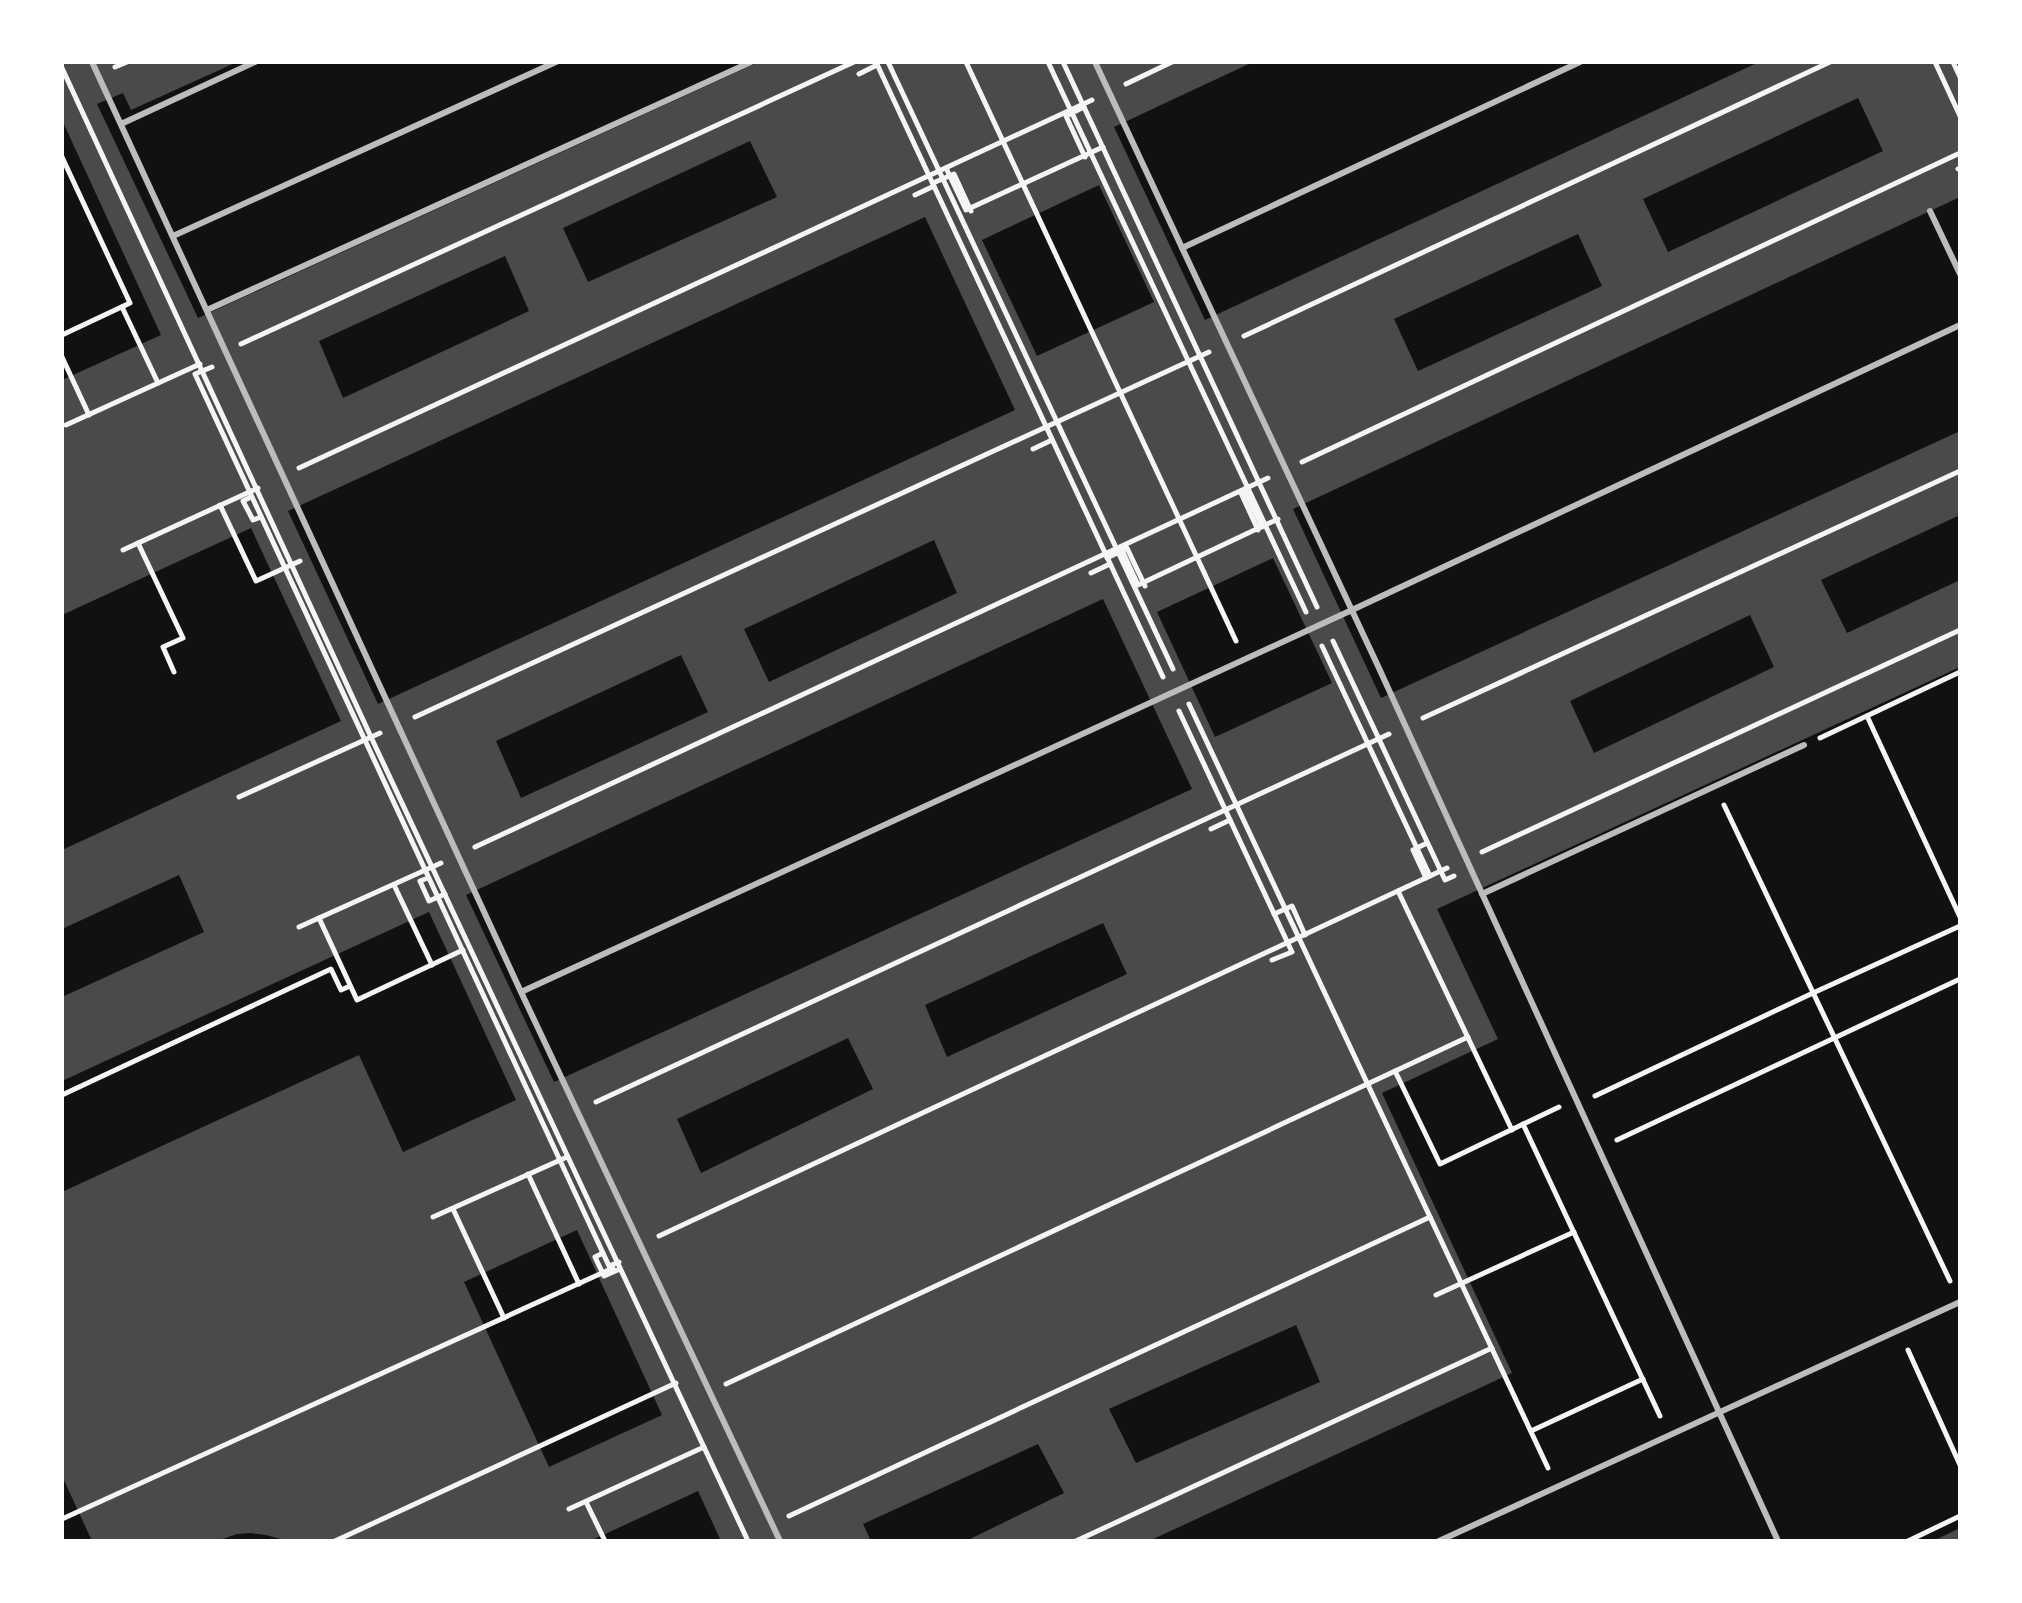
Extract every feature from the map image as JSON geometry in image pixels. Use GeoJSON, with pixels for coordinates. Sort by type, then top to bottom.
{"type":"FeatureCollection","features":[{"type":"Feature","properties":{"kind":"lane"},"geometry":{"type":"LineString","coordinates":[[92,62],[521,992],[780,1541]]}},
{"type":"Feature","properties":{"kind":"lane"},"geometry":{"type":"LineString","coordinates":[[121,124],[255,62]]}},
{"type":"Feature","properties":{"kind":"lane"},"geometry":{"type":"LineString","coordinates":[[173,236],[556,62]]}},
{"type":"Feature","properties":{"kind":"lane"},"geometry":{"type":"LineString","coordinates":[[207,310],[751,62]]}},
{"type":"Feature","properties":{"kind":"lane"},"geometry":{"type":"LineString","coordinates":[[1095,62],[1352,610],[1778,1541]]}},
{"type":"Feature","properties":{"kind":"lane"},"geometry":{"type":"LineString","coordinates":[[1182,248],[1580,62]]}},
{"type":"Feature","properties":{"kind":"lane"},"geometry":{"type":"LineString","coordinates":[[1930,211],[1960,274]]}},
{"type":"Feature","properties":{"kind":"lane"},"geometry":{"type":"LineString","coordinates":[[521,992],[1352,610],[1960,325]]}},
{"type":"Feature","properties":{"kind":"lane"},"geometry":{"type":"LineString","coordinates":[[1482,894],[1804,745]]}},
{"type":"Feature","properties":{"kind":"lane"},"geometry":{"type":"LineString","coordinates":[[1439,1541],[1960,1302]]}},
{"type":"Feature","properties":{"kind":"path"},"geometry":{"type":"LineString","coordinates":[[241,345],[854,62]]}},
{"type":"Feature","properties":{"kind":"path"},"geometry":{"type":"LineString","coordinates":[[966,62],[1244,660]]}},
{"type":"Feature","properties":{"kind":"path"},"geometry":{"type":"LineString","coordinates":[[1048,62],[1066,111],[1083,159],[1066,116],[1084,107]]}},
{"type":"Feature","properties":{"kind":"path"},"geometry":{"type":"LineString","coordinates":[[1063,62],[1324,620]]}},
{"type":"Feature","properties":{"kind":"path"},"geometry":{"type":"LineString","coordinates":[[1121,86],[1172,62]]}},
{"type":"Feature","properties":{"kind":"path"},"geometry":{"type":"LineString","coordinates":[[1232,342],[1830,62]]}},
{"type":"Feature","properties":{"kind":"path"},"geometry":{"type":"LineString","coordinates":[[1935,62],[1960,116]]}},
{"type":"Feature","properties":{"kind":"path"},"geometry":{"type":"LineString","coordinates":[[1953,62],[1960,77]]}},
{"type":"Feature","properties":{"kind":"path"},"geometry":{"type":"LineString","coordinates":[[859,74],[876,64],[1164,678]]}},
{"type":"Feature","properties":{"kind":"path"},"geometry":{"type":"LineString","coordinates":[[62,68],[267,514],[748,1541]]}},
{"type":"Feature","properties":{"kind":"path"},"geometry":{"type":"LineString","coordinates":[[298,469],[1096,98]]}},
{"type":"Feature","properties":{"kind":"path"},"geometry":{"type":"LineString","coordinates":[[949,166],[966,210],[1087,154],[1066,111]]}},
{"type":"Feature","properties":{"kind":"path"},"geometry":{"type":"LineString","coordinates":[[1066,111],[1189,362],[1243,490],[1262,527],[1138,585],[1121,548]]}},
{"type":"Feature","properties":{"kind":"path"},"geometry":{"type":"LineString","coordinates":[[1291,467],[1960,153]]}},
{"type":"Feature","properties":{"kind":"path"},"geometry":{"type":"LineString","coordinates":[[62,157],[130,303],[62,335]]}},
{"type":"Feature","properties":{"kind":"path"},"geometry":{"type":"LineString","coordinates":[[915,195],[934,185],[954,174],[971,212],[974,210],[949,166]]}},
{"type":"Feature","properties":{"kind":"path"},"geometry":{"type":"LineString","coordinates":[[122,307],[158,383]]}},
{"type":"Feature","properties":{"kind":"path"},"geometry":{"type":"LineString","coordinates":[[414,717],[1217,349]]}},
{"type":"Feature","properties":{"kind":"path"},"geometry":{"type":"LineString","coordinates":[[62,357],[89,415]]}},
{"type":"Feature","properties":{"kind":"path"},"geometry":{"type":"LineString","coordinates":[[66,425],[212,358]]}},
{"type":"Feature","properties":{"kind":"path"},"geometry":{"type":"LineString","coordinates":[[62,1519],[625,1261],[609,1266],[195,374],[219,364]]}},
{"type":"Feature","properties":{"kind":"path"},"geometry":{"type":"LineString","coordinates":[[1033,449],[1052,440]]}},
{"type":"Feature","properties":{"kind":"path"},"geometry":{"type":"LineString","coordinates":[[1411,723],[1960,471]]}},
{"type":"Feature","properties":{"kind":"path"},"geometry":{"type":"LineString","coordinates":[[475,847],[1276,474]]}},
{"type":"Feature","properties":{"kind":"path"},"geometry":{"type":"LineString","coordinates":[[123,550],[270,482]]}},
{"type":"Feature","properties":{"kind":"path"},"geometry":{"type":"LineString","coordinates":[[1243,490],[1256,532],[1259,531],[1241,493],[1260,484]]}},
{"type":"Feature","properties":{"kind":"path"},"geometry":{"type":"LineString","coordinates":[[1243,490],[1308,615]]}},
{"type":"Feature","properties":{"kind":"path"},"geometry":{"type":"LineString","coordinates":[[266,497],[243,501],[253,520],[267,514]]}},
{"type":"Feature","properties":{"kind":"path"},"geometry":{"type":"LineString","coordinates":[[220,505],[256,581],[300,561]]}},
{"type":"Feature","properties":{"kind":"path"},"geometry":{"type":"LineString","coordinates":[[138,543],[183,638],[163,647],[174,672]]}},
{"type":"Feature","properties":{"kind":"path"},"geometry":{"type":"LineString","coordinates":[[1091,573],[1127,548],[1145,586],[1148,584],[1129,544]]}},
{"type":"Feature","properties":{"kind":"path"},"geometry":{"type":"LineString","coordinates":[[1473,856],[1960,630]]}},
{"type":"Feature","properties":{"kind":"path"},"geometry":{"type":"LineString","coordinates":[[1330,635],[1445,880],[1462,872]]}},
{"type":"Feature","properties":{"kind":"path"},"geometry":{"type":"LineString","coordinates":[[1321,644],[1430,876]]}},
{"type":"Feature","properties":{"kind":"path"},"geometry":{"type":"LineString","coordinates":[[1804,745],[1960,672]]}},
{"type":"Feature","properties":{"kind":"path"},"geometry":{"type":"LineString","coordinates":[[1177,706],[1292,952],[1272,960]]}},
{"type":"Feature","properties":{"kind":"path"},"geometry":{"type":"LineString","coordinates":[[1867,716],[1960,917]]}},
{"type":"Feature","properties":{"kind":"path"},"geometry":{"type":"LineString","coordinates":[[239,797],[385,730]]}},
{"type":"Feature","properties":{"kind":"path"},"geometry":{"type":"LineString","coordinates":[[594,1103],[1397,730]]}},
{"type":"Feature","properties":{"kind":"path"},"geometry":{"type":"LineString","coordinates":[[1715,786],[1950,1281]]}},
{"type":"Feature","properties":{"kind":"path"},"geometry":{"type":"LineString","coordinates":[[1211,829],[1230,820]]}},
{"type":"Feature","properties":{"kind":"path"},"geometry":{"type":"LineString","coordinates":[[1427,843],[1413,850],[1427,880],[1430,876]]}},
{"type":"Feature","properties":{"kind":"path"},"geometry":{"type":"LineString","coordinates":[[299,927],[446,861]]}},
{"type":"Feature","properties":{"kind":"path"},"geometry":{"type":"LineString","coordinates":[[657,1237],[1458,863]]}},
{"type":"Feature","properties":{"kind":"path"},"geometry":{"type":"LineString","coordinates":[[428,878],[420,881],[429,901],[445,894]]}},
{"type":"Feature","properties":{"kind":"path"},"geometry":{"type":"LineString","coordinates":[[394,885],[432,965]]}},
{"type":"Feature","properties":{"kind":"path"},"geometry":{"type":"LineString","coordinates":[[1398,891],[1512,1130]]}},
{"type":"Feature","properties":{"kind":"path"},"geometry":{"type":"LineString","coordinates":[[1274,914],[1292,906],[1306,937],[1303,939],[1302,935]]}},
{"type":"Feature","properties":{"kind":"path"},"geometry":{"type":"LineString","coordinates":[[319,918],[357,1000],[479,943]]}},
{"type":"Feature","properties":{"kind":"path"},"geometry":{"type":"LineString","coordinates":[[1395,1071],[1440,1164],[1960,926]]}},
{"type":"Feature","properties":{"kind":"path"},"geometry":{"type":"LineString","coordinates":[[62,1095],[331,969],[341,990],[350,986]]}},
{"type":"Feature","properties":{"kind":"path"},"geometry":{"type":"LineString","coordinates":[[1598,1149],[1960,979]]}},
{"type":"Feature","properties":{"kind":"path"},"geometry":{"type":"LineString","coordinates":[[726,1383],[1468,1037]]}},
{"type":"Feature","properties":{"kind":"path"},"geometry":{"type":"LineString","coordinates":[[551,1123],[566,1117]]}},
{"type":"Feature","properties":{"kind":"path"},"geometry":{"type":"LineString","coordinates":[[1523,1124],[1660,1416]]}},
{"type":"Feature","properties":{"kind":"path"},"geometry":{"type":"LineString","coordinates":[[433,1217],[567,1157]]}},
{"type":"Feature","properties":{"kind":"path"},"geometry":{"type":"LineString","coordinates":[[528,1174],[579,1284]]}},
{"type":"Feature","properties":{"kind":"path"},"geometry":{"type":"LineString","coordinates":[[453,1209],[504,1318]]}},
{"type":"Feature","properties":{"kind":"path"},"geometry":{"type":"LineString","coordinates":[[788,1516],[1430,1217]]}},
{"type":"Feature","properties":{"kind":"path"},"geometry":{"type":"LineString","coordinates":[[1436,1295],[1574,1232]]}},
{"type":"Feature","properties":{"kind":"path"},"geometry":{"type":"LineString","coordinates":[[603,1253],[595,1257],[604,1276],[620,1269]]}},
{"type":"Feature","properties":{"kind":"path"},"geometry":{"type":"LineString","coordinates":[[1076,1541],[1492,1348],[1548,1468]]}},
{"type":"Feature","properties":{"kind":"path"},"geometry":{"type":"LineString","coordinates":[[1908,1350],[1960,1465]]}},
{"type":"Feature","properties":{"kind":"path"},"geometry":{"type":"LineString","coordinates":[[335,1541],[684,1379]]}},
{"type":"Feature","properties":{"kind":"path"},"geometry":{"type":"LineString","coordinates":[[1531,1431],[1643,1379]]}},
{"type":"Feature","properties":{"kind":"path"},"geometry":{"type":"LineString","coordinates":[[569,1509],[704,1447]]}},
{"type":"Feature","properties":{"kind":"path"},"geometry":{"type":"LineString","coordinates":[[586,1502],[603,1538]]}},
{"type":"Feature","properties":{"kind":"path"},"geometry":{"type":"LineString","coordinates":[[1908,1541],[1919,1539],[1960,1516]]}},
{"type":"Feature","properties":{"kind":"building"},"geometry":{"type":"Polygon","coordinates":[[[62,62],[237,62],[131,110],[123,93],[97,104],[198,318],[759,62],[1253,62],[1114,127],[1205,320],[1759,62],[1960,62],[1960,197],[1293,509],[1381,698],[1960,431],[1960,515],[1821,580],[1847,633],[1960,580],[1960,667],[1437,909],[1498,1039],[1382,1093],[1512,1373],[1149,1541],[966,1541],[1064,1493],[1038,1444],[863,1524],[871,1541],[721,1541],[698,1491],[590,1541],[288,1541],[251,1533],[217,1541],[92,1541],[62,1476],[62,1192],[359,1055],[403,1152],[516,1100],[429,912],[62,1081],[62,997],[204,932],[179,875],[62,929],[62,850],[341,721],[251,528],[62,615],[62,380],[161,335],[62,120],[62,62]],[[1858,98],[1643,199],[1668,252],[1883,151],[1858,98]],[[750,141],[563,228],[588,282],[777,197],[750,141]],[[1099,185],[982,240],[1037,356],[1154,302],[1099,185]],[[925,217],[288,511],[378,704],[1015,410],[925,217]],[[1578,234],[1394,319],[1418,371],[1602,286],[1578,234]],[[505,256],[319,341],[343,398],[529,311],[505,256]],[[934,540],[744,629],[769,682],[957,593],[934,540]],[[1273,558],[1157,612],[1215,737],[1332,683],[1273,558]],[[1103,599],[466,895],[554,1082],[1192,789],[1103,599]],[[1750,615],[1570,701],[1594,753],[1774,667],[1750,615]],[[681,655],[496,741],[521,798],[708,712],[681,655]],[[1103,923],[925,1005],[947,1057],[1127,974],[1103,923]],[[848,1038],[677,1119],[701,1173],[873,1089],[848,1038]],[[577,1230],[464,1282],[549,1467],[662,1415],[577,1230]],[[1296,1325],[1109,1409],[1136,1463],[1320,1382],[1296,1325]]]}},
{"type":"Feature","properties":{"kind":"building"},"geometry":{"type":"Polygon","coordinates":[[[1960,1528],[1960,1541],[1933,1541],[1960,1528]]]}}]}
